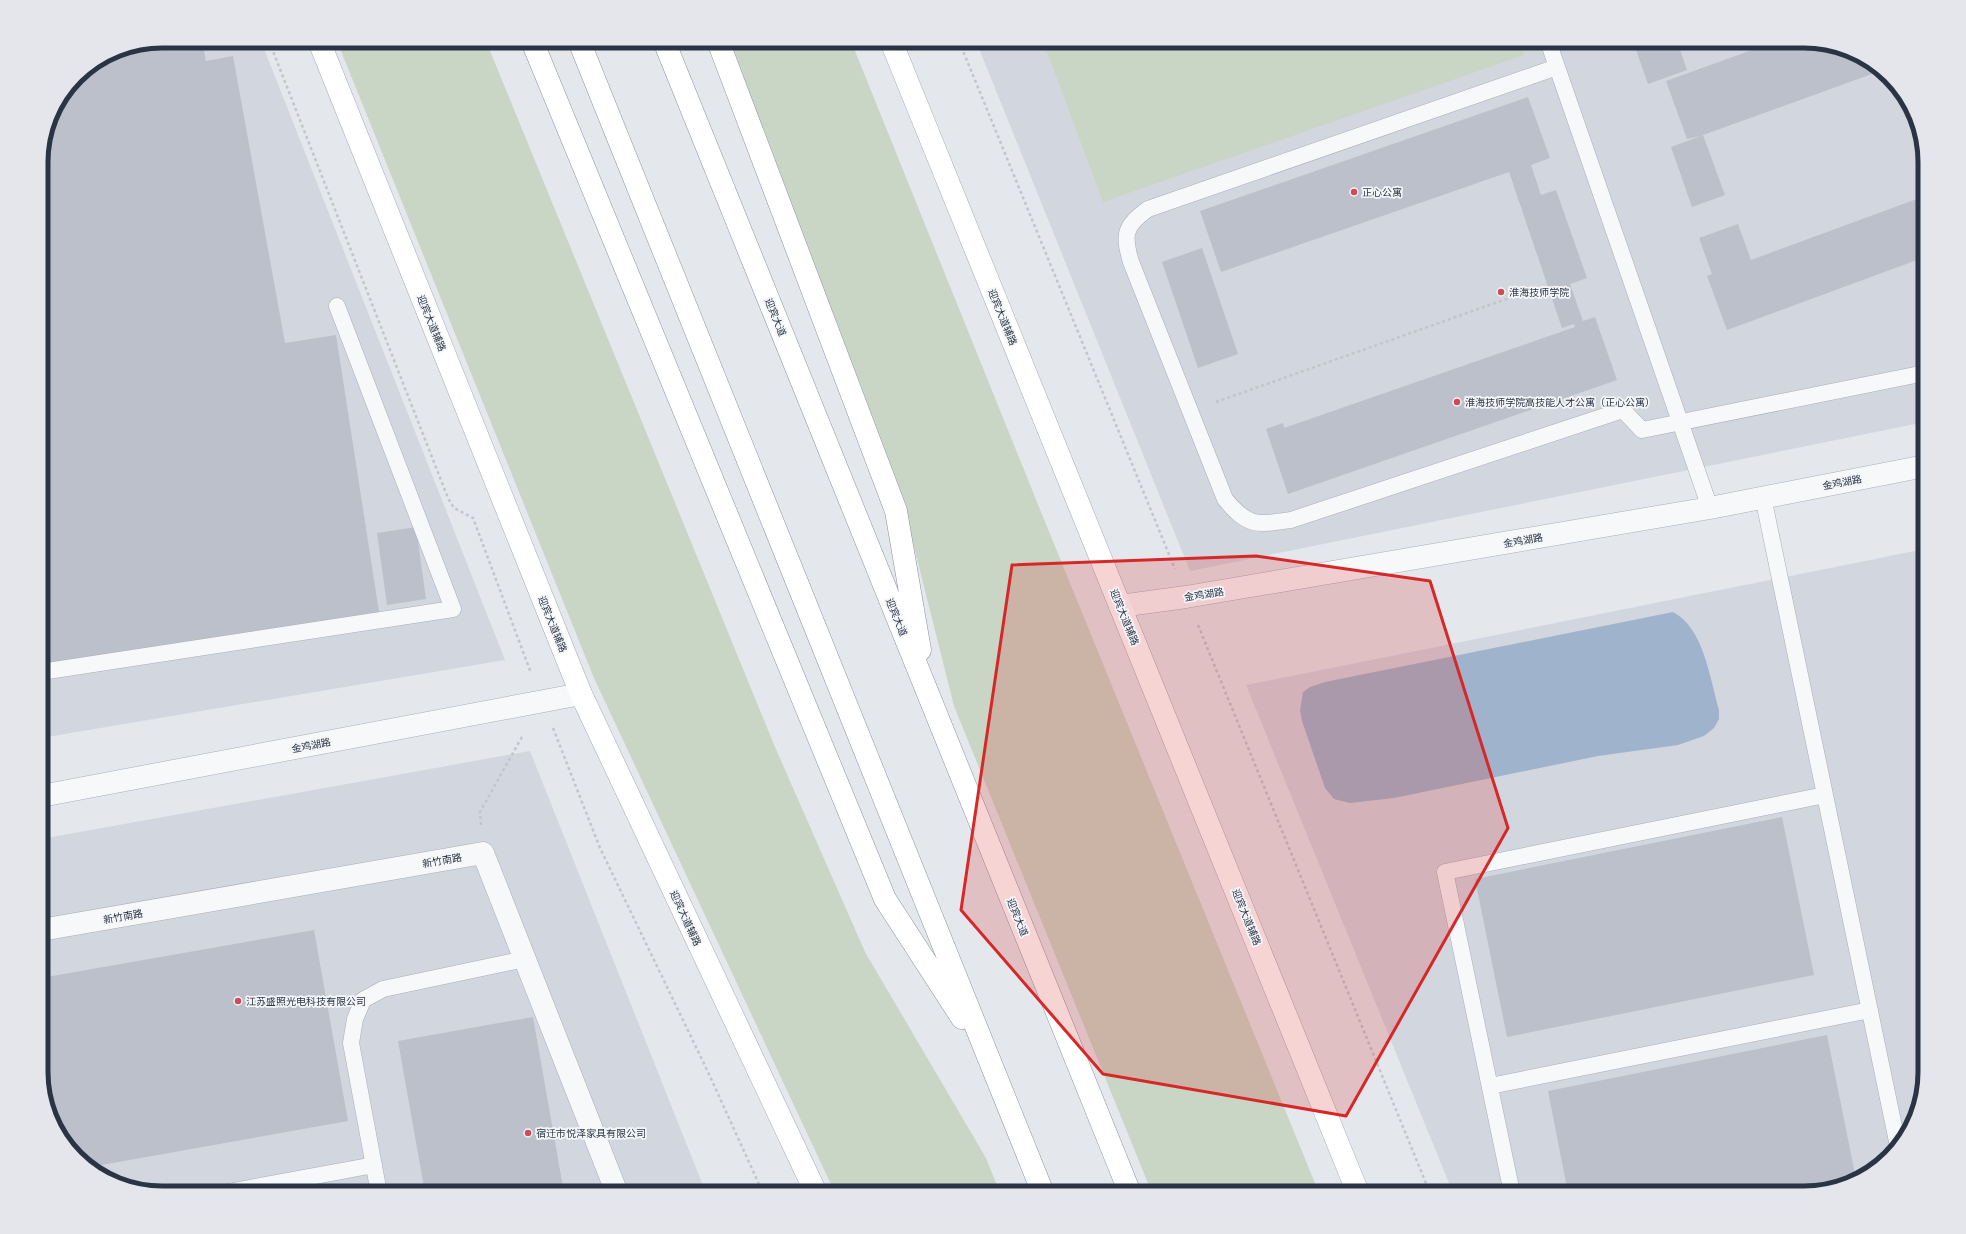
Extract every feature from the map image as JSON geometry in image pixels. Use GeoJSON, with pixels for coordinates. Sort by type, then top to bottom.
{"type":"FeatureCollection","features":[{"type":"Feature","properties":{"kind":"main road","name":"迎宾大道辅路"},"geometry":{"type":"LineString","coordinates":[[322,48],[581,694],[813,1186]]}},
{"type":"Feature","properties":{"kind":"main road"},"geometry":{"type":"LineString","coordinates":[[535,48],[885,899],[990,1062]]}},
{"type":"Feature","properties":{"kind":"main road"},"geometry":{"type":"LineString","coordinates":[[582,48],[1040,1186]]}},
{"type":"Feature","properties":{"kind":"main road","name":"迎宾大道"},"geometry":{"type":"LineString","coordinates":[[667,48],[1127,1186]]}},
{"type":"Feature","properties":{"kind":"main road"},"geometry":{"type":"LineString","coordinates":[[721,48],[896,511],[928,692]]}},
{"type":"Feature","properties":{"kind":"main road","name":"迎宾大道辅路"},"geometry":{"type":"LineString","coordinates":[[895,48],[1355,1186]]}},
{"type":"Feature","properties":{"kind":"street","name":"金鸡湖路"},"geometry":{"type":"LineString","coordinates":[[1120,606],[1186,597],[1710,508],[1918,467]]}},
{"type":"Feature","properties":{"kind":"street","name":"金鸡湖路"},"geometry":{"type":"LineString","coordinates":[[48,795],[581,694]]}},
{"type":"Feature","properties":{"kind":"street","name":"新竹南路"},"geometry":{"type":"LineString","coordinates":[[48,929],[483,853]]}},
{"type":"Feature","properties":{"kind":"street"},"geometry":{"type":"LineString","coordinates":[[483,853],[615,1186]]}},
{"type":"Feature","properties":{"kind":"lane"},"geometry":{"type":"LineString","coordinates":[[1550,48],[1710,508]]}},
{"type":"Feature","properties":{"kind":"lane"},"geometry":{"type":"LineString","coordinates":[[1557,67],[1148,209],[1136,218],[1128,232],[1126,242],[1134,269],[1225,499],[1236,512],[1252,523],[1291,520],[1623,410],[1642,430],[1918,375]]}},
{"type":"Feature","properties":{"kind":"lane"},"geometry":{"type":"LineString","coordinates":[[48,671],[453,609],[337,306]]}},
{"type":"Feature","properties":{"kind":"lane"},"geometry":{"type":"LineString","coordinates":[[1763,497],[1896,1138]]}},
{"type":"Feature","properties":{"kind":"lane"},"geometry":{"type":"LineString","coordinates":[[1511,1186],[1445,872],[1825,795]]}},
{"type":"Feature","properties":{"kind":"lane"},"geometry":{"type":"LineString","coordinates":[[378,1186],[351,1043],[355,1019],[362,1000],[383,988],[525,959]]}},
{"type":"Feature","properties":{"kind":"lane"},"geometry":{"type":"LineString","coordinates":[[1490,1086],[1870,1010]]}},
{"type":"Feature","properties":{"kind":"lane"},"geometry":{"type":"LineString","coordinates":[[261,1186],[374,1165]]}},
{"type":"Feature","properties":{"kind":"path"},"geometry":{"type":"LineString","coordinates":[[272,48],[448,498],[454,508],[473,518],[542,702],[600,848],[708,1072],[760,1186]]}},
{"type":"Feature","properties":{"kind":"path"},"geometry":{"type":"LineString","coordinates":[[1190,412],[1515,296]]}},
{"type":"Feature","properties":{"kind":"path"},"geometry":{"type":"LineString","coordinates":[[483,853],[480,812],[542,702]]}},
{"type":"Feature","properties":{"kind":"highlighted area"},"geometry":{"type":"Polygon","coordinates":[[[1256,556],[1430,581],[1508,828],[1346,1116],[1103,1074],[961,910],[1012,565],[1256,556]]]}},
{"type":"Feature","properties":{"kind":"shaded area"},"geometry":{"type":"Polygon","coordinates":[[[154,48],[264,48],[505,660],[48,737],[48,154],[52,132],[63,105],[81,81],[105,63],[132,52],[154,48]]]}},
{"type":"Feature","properties":{"kind":"shaded area","name":"淮海技师学院"},"geometry":{"type":"Polygon","coordinates":[[[979,48],[1804,48],[1834,52],[1861,63],[1879,76],[1890,87],[1903,105],[1914,132],[1918,162],[1918,423],[1190,571],[979,48]]]}},
{"type":"Feature","properties":{"kind":"shaded area"},"geometry":{"type":"Polygon","coordinates":[[[1918,550],[1918,1072],[1914,1102],[1909,1116],[1899,1135],[1879,1158],[1861,1171],[1834,1182],[1819,1185],[1450,1186],[1246,685],[1918,550]]]}},
{"type":"Feature","properties":{"kind":"shaded area"},"geometry":{"type":"Polygon","coordinates":[[[530,751],[703,1186],[154,1186],[125,1180],[111,1174],[81,1153],[63,1129],[52,1102],[49,1087],[48,838],[530,751]]]}},
{"type":"Feature","properties":{"kind":"green space"},"geometry":{"type":"Polygon","coordinates":[[[340,48],[489,48],[775,747],[865,952],[986,1158],[997,1186],[832,1186],[594,678],[340,48]]]}},
{"type":"Feature","properties":{"kind":"green space"},"geometry":{"type":"Polygon","coordinates":[[[730,48],[854,48],[1041,512],[1316,1186],[1149,1186],[954,706],[910,531],[730,48]]]}},
{"type":"Feature","properties":{"kind":"green space"},"geometry":{"type":"Polygon","coordinates":[[[1046,48],[1522,48],[1524,55],[1103,202],[1046,48]]]}},
{"type":"Feature","properties":{"kind":"water"},"geometry":{"type":"Polygon","coordinates":[[[1673,612],[1684,620],[1699,642],[1709,670],[1719,710],[1719,719],[1714,728],[1704,736],[1678,745],[1598,756],[1394,798],[1350,803],[1334,799],[1325,788],[1302,721],[1300,710],[1303,692],[1310,687],[1325,682],[1673,612]]]}},
{"type":"Feature","properties":{"kind":"building"},"geometry":{"type":"Polygon","coordinates":[[[154,48],[203,48],[206,61],[233,56],[285,343],[336,335],[379,612],[48,663],[48,154],[52,132],[63,105],[81,81],[105,63],[132,52],[154,48]]]}},
{"type":"Feature","properties":{"kind":"building"},"geometry":{"type":"Polygon","coordinates":[[[1635,48],[1679,48],[1687,70],[1648,84],[1635,48]]]}},
{"type":"Feature","properties":{"kind":"building"},"geometry":{"type":"Polygon","coordinates":[[[1758,48],[1804,48],[1834,52],[1861,63],[1875,73],[1703,135],[1725,195],[1692,207],[1671,147],[1701,136],[1687,139],[1666,81],[1758,48]]]}},
{"type":"Feature","properties":{"kind":"building"},"geometry":{"type":"Polygon","coordinates":[[[1528,97],[1550,158],[1531,165],[1541,195],[1556,190],[1587,278],[1570,284],[1583,321],[1595,317],[1617,380],[1288,494],[1266,429],[1283,423],[1284,428],[1575,327],[1574,324],[1562,328],[1509,172],[1221,272],[1200,211],[1528,97]]]}},
{"type":"Feature","properties":{"kind":"building"},"geometry":{"type":"Polygon","coordinates":[[[1918,199],[1918,260],[1727,330],[1707,276],[1712,274],[1699,238],[1738,224],[1751,260],[1918,199]]]}},
{"type":"Feature","properties":{"kind":"building"},"geometry":{"type":"Polygon","coordinates":[[[1202,248],[1238,354],[1198,368],[1162,262],[1202,248]]]}},
{"type":"Feature","properties":{"kind":"building"},"geometry":{"type":"Polygon","coordinates":[[[416,527],[426,599],[387,605],[377,533],[416,527]]]}},
{"type":"Feature","properties":{"kind":"building"},"geometry":{"type":"Polygon","coordinates":[[[1782,817],[1814,975],[1507,1037],[1475,879],[1782,817]]]}},
{"type":"Feature","properties":{"kind":"building"},"geometry":{"type":"Polygon","coordinates":[[[314,930],[348,1121],[97,1166],[81,1153],[63,1129],[52,1102],[48,1080],[48,977],[314,930]]]}},
{"type":"Feature","properties":{"kind":"building"},"geometry":{"type":"Polygon","coordinates":[[[533,1017],[563,1186],[424,1186],[398,1041],[533,1017]]]}},
{"type":"Feature","properties":{"kind":"building"},"geometry":{"type":"Polygon","coordinates":[[[1827,1035],[1855,1174],[1834,1182],[1804,1186],[1567,1186],[1548,1091],[1827,1035]]]}},
{"type":"Feature","properties":{"kind":"place","name":"正心公寓"},"geometry":{"type":"Point","coordinates":[1354,192]}},
{"type":"Feature","properties":{"kind":"place","name":"淮海技师学院"},"geometry":{"type":"Point","coordinates":[1501,292]}},
{"type":"Feature","properties":{"kind":"place","name":"淮海技师学院高技能人才公寓（正心公寓）"},"geometry":{"type":"Point","coordinates":[1457,402]}},
{"type":"Feature","properties":{"kind":"place","name":"江苏盛照光电科技有限公司"},"geometry":{"type":"Point","coordinates":[238,1001]}},
{"type":"Feature","properties":{"kind":"place","name":"宿迁市悦泽家具有限公司"},"geometry":{"type":"Point","coordinates":[528,1133]}}]}
